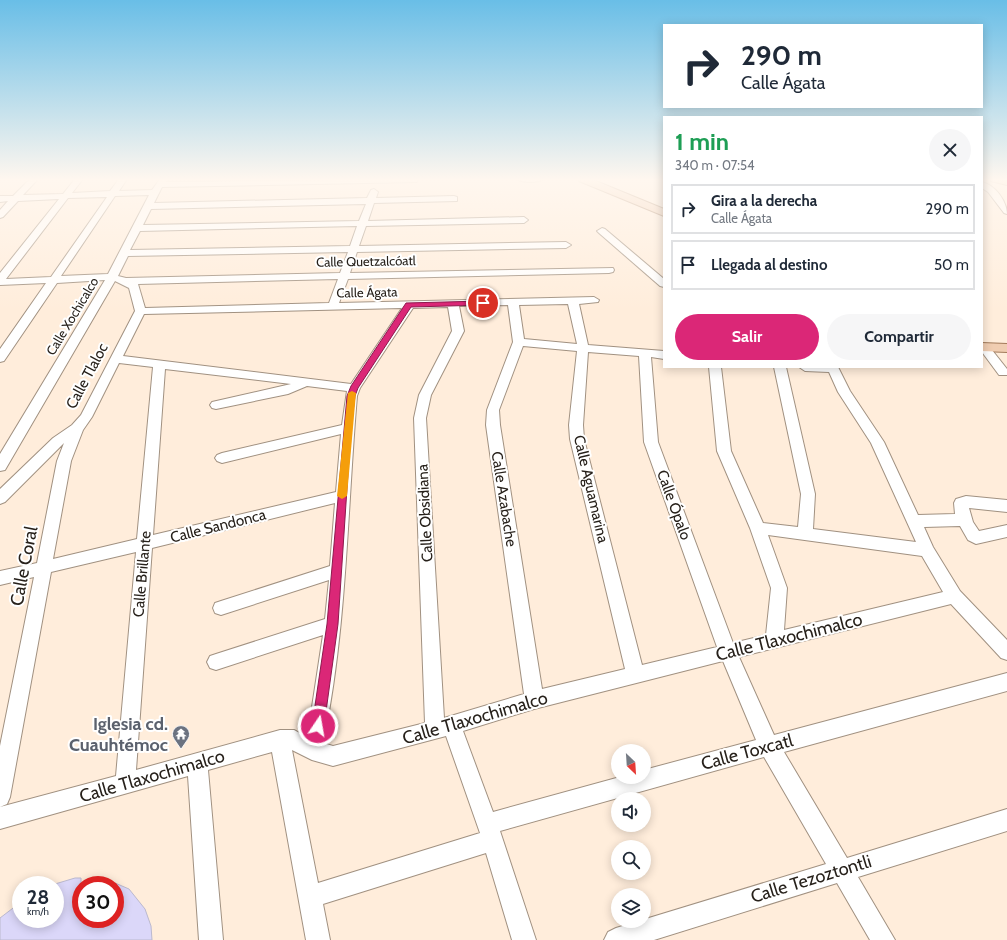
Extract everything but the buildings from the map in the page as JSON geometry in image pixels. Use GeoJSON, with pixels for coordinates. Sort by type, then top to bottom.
{"type":"FeatureCollection","features":[{"type":"Feature","properties":{"kind":"main road"},"geometry":{"type":"LineString","coordinates":[[983,347],[1007,348]]}},
{"type":"Feature","properties":{"kind":"street"},"geometry":{"type":"LineString","coordinates":[[0,281],[44,223]]}},
{"type":"Feature","properties":{"kind":"street"},"geometry":{"type":"LineString","coordinates":[[0,358],[94,223]]}},
{"type":"Feature","properties":{"kind":"street","name":"Calle Xochicalco"},"geometry":{"type":"LineString","coordinates":[[0,466],[112,277],[141,223]]}},
{"type":"Feature","properties":{"kind":"street"},"geometry":{"type":"LineString","coordinates":[[333,306],[362,223]]}},
{"type":"Feature","properties":{"kind":"street"},"geometry":{"type":"LineString","coordinates":[[138,228],[369,223]]}},
{"type":"Feature","properties":{"kind":"street"},"geometry":{"type":"LineString","coordinates":[[602,231],[663,283]]}},
{"type":"Feature","properties":{"kind":"street"},"geometry":{"type":"LineString","coordinates":[[124,253],[566,244]]}},
{"type":"Feature","properties":{"kind":"street","name":"Calle Quetzalcóatl"},"geometry":{"type":"LineString","coordinates":[[125,281],[609,270]]}},
{"type":"Feature","properties":{"kind":"street"},"geometry":{"type":"LineString","coordinates":[[0,281],[112,277],[125,281],[134,286],[140,311]]}},
{"type":"Feature","properties":{"kind":"street","name":"Calle Ágata"},"geometry":{"type":"LineString","coordinates":[[140,311],[594,300]]}},
{"type":"Feature","properties":{"kind":"street","name":"Calle Aguamarina"},"geometry":{"type":"LineString","coordinates":[[573,301],[583,347],[576,425],[577,439],[636,675]]}},
{"type":"Feature","properties":{"kind":"street","name":"Calle Azabache"},"geometry":{"type":"LineString","coordinates":[[513,302],[519,342],[493,410],[493,426],[534,700]]}},
{"type":"Feature","properties":{"kind":"street","name":"Calle Obsidiana"},"geometry":{"type":"LineString","coordinates":[[453,304],[458,331],[456,338],[426,395],[420,418],[443,728],[490,832],[524,940]]}},
{"type":"Feature","properties":{"kind":"street"},"geometry":{"type":"LineString","coordinates":[[312,750],[321,714],[332,624],[347,428],[351,396],[354,388],[409,305]]}},
{"type":"Feature","properties":{"kind":"street","name":"Calle Tlaloc"},"geometry":{"type":"LineString","coordinates":[[3,493],[58,441],[77,428],[86,417],[140,311]]}},
{"type":"Feature","properties":{"kind":"street"},"geometry":{"type":"LineString","coordinates":[[519,342],[663,355]]}},
{"type":"Feature","properties":{"kind":"street"},"geometry":{"type":"LineString","coordinates":[[983,347],[1003,372]]}},
{"type":"Feature","properties":{"kind":"street","name":"Calle Ópalo"},"geometry":{"type":"LineString","coordinates":[[645,353],[651,442],[727,651],[769,746],[883,940]]}},
{"type":"Feature","properties":{"kind":"street"},"geometry":{"type":"LineString","coordinates":[[115,359],[354,388]]}},
{"type":"Feature","properties":{"kind":"street","name":"Calle Brillante"},"geometry":{"type":"LineString","coordinates":[[125,784],[159,364]]}},
{"type":"Feature","properties":{"kind":"street"},"geometry":{"type":"LineString","coordinates":[[715,368],[724,451],[758,528],[779,588],[774,640]]}},
{"type":"Feature","properties":{"kind":"street"},"geometry":{"type":"LineString","coordinates":[[780,368],[808,494],[805,535]]}},
{"type":"Feature","properties":{"kind":"street"},"geometry":{"type":"LineString","coordinates":[[832,368],[844,392],[877,442],[927,550],[954,596],[1007,652]]}},
{"type":"Feature","properties":{"kind":"street"},"geometry":{"type":"LineString","coordinates":[[216,405],[288,390],[307,383]]}},
{"type":"Feature","properties":{"kind":"street","name":"Calle Coral"},"geometry":{"type":"LineString","coordinates":[[0,797],[64,461],[77,428]]}},
{"type":"Feature","properties":{"kind":"street"},"geometry":{"type":"LineString","coordinates":[[222,458],[347,428]]}},
{"type":"Feature","properties":{"kind":"street"},"geometry":{"type":"LineString","coordinates":[[38,460],[64,461]]}},
{"type":"Feature","properties":{"kind":"street","name":"Calle Sandonca"},"geometry":{"type":"LineString","coordinates":[[0,578],[342,496]]}},
{"type":"Feature","properties":{"kind":"street"},"geometry":{"type":"LineString","coordinates":[[1007,506],[961,503],[965,520],[976,538],[1007,531]]}},
{"type":"Feature","properties":{"kind":"street"},"geometry":{"type":"LineString","coordinates":[[913,521],[965,520]]}},
{"type":"Feature","properties":{"kind":"street"},"geometry":{"type":"LineString","coordinates":[[758,528],[927,550]]}},
{"type":"Feature","properties":{"kind":"street"},"geometry":{"type":"LineString","coordinates":[[221,608],[337,571]]}},
{"type":"Feature","properties":{"kind":"street","name":"Calle Tlaxochimalco"},"geometry":{"type":"LineString","coordinates":[[0,818],[280,740],[294,740],[312,750],[333,756],[443,728],[534,700],[954,596]]}},
{"type":"Feature","properties":{"kind":"street"},"geometry":{"type":"LineString","coordinates":[[216,662],[332,624]]}},
{"type":"Feature","properties":{"kind":"street","name":"Calle Toxcatl"},"geometry":{"type":"LineString","coordinates":[[309,897],[490,832],[769,746],[1007,682]]}},
{"type":"Feature","properties":{"kind":"street"},"geometry":{"type":"LineString","coordinates":[[280,740],[318,940]]}},
{"type":"Feature","properties":{"kind":"street"},"geometry":{"type":"LineString","coordinates":[[197,763],[211,940]]}},
{"type":"Feature","properties":{"kind":"street","name":"Calle Tezoztontli"},"geometry":{"type":"LineString","coordinates":[[616,940],[842,869],[1007,820]]}},
{"type":"Feature","properties":{"kind":"slow traffic"},"geometry":{"type":"LineString","coordinates":[[342,496],[347,428],[352,393]]}},
{"type":"Feature","properties":{"kind":"place","name":"Iglesia cd. Cuauhtémoc"},"geometry":{"type":"Point","coordinates":[181,749]}},
{"type":"Feature","properties":{"kind":"route"},"geometry":{"type":"LineString","coordinates":[[318,726],[321,714],[332,624],[347,428],[351,396],[354,388],[409,305],[483,303]]}}]}
